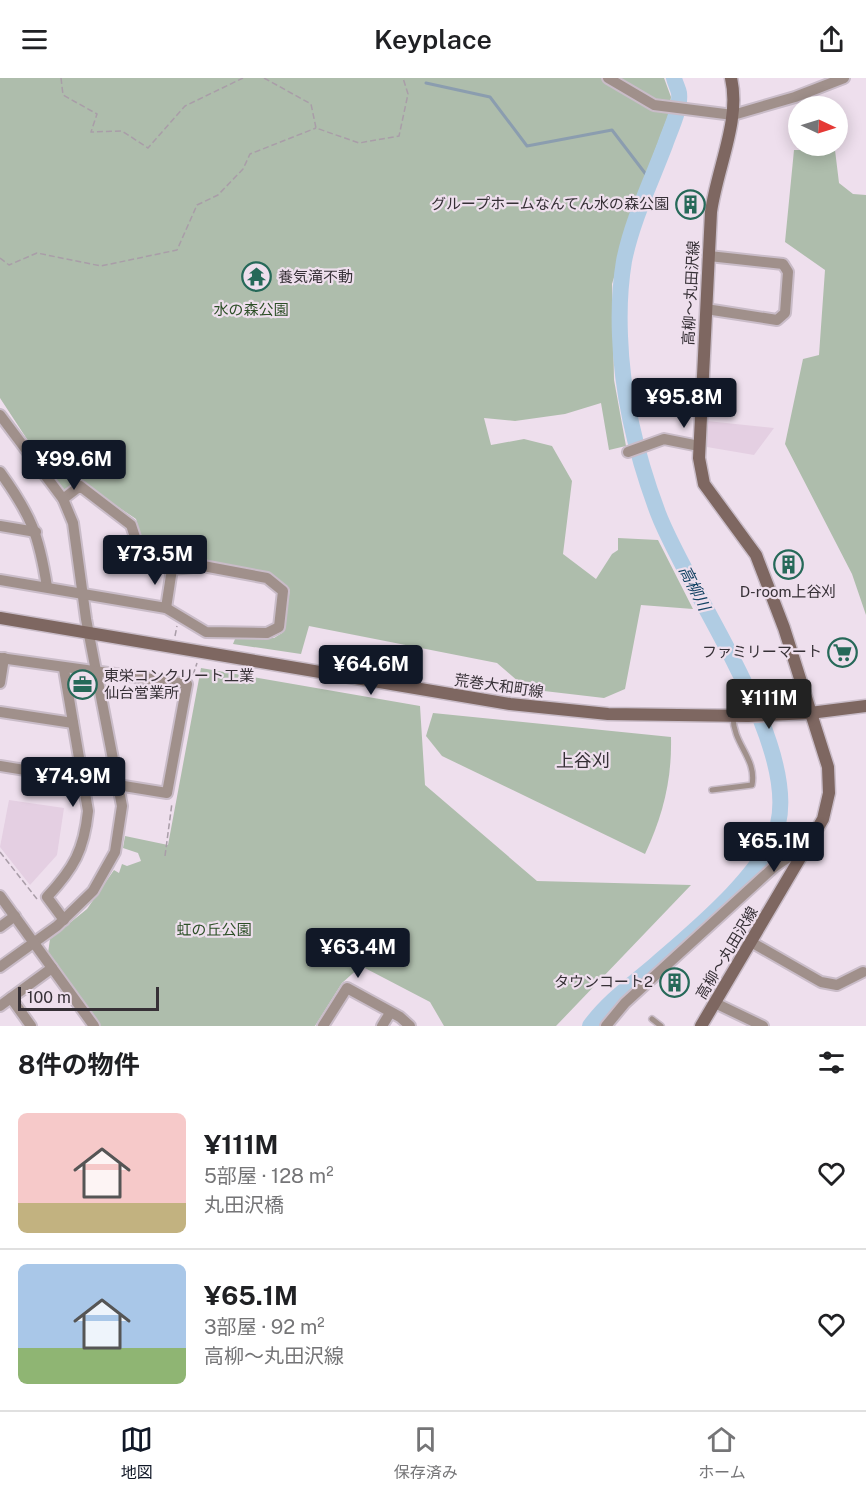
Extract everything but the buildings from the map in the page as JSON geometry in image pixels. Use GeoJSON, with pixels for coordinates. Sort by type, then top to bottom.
{"type":"FeatureCollection","features":[{"type":"Feature","properties":{"kind":"street"},"geometry":{"type":"LineString","coordinates":[[608,78],[654,105],[733,115],[795,97],[844,78]]}},
{"type":"Feature","properties":{"kind":"street","name":"高柳～丸田沢線"},"geometry":{"type":"LineString","coordinates":[[701,1026],[823,819],[830,793],[828,767],[784,628],[756,555],[704,484],[699,446],[709,256],[714,186],[733,115],[735,93],[731,78]]}},
{"type":"Feature","properties":{"kind":"street"},"geometry":{"type":"LineString","coordinates":[[706,309],[777,320],[785,313],[788,272],[783,264],[709,256]]}},
{"type":"Feature","properties":{"kind":"street"},"geometry":{"type":"LineString","coordinates":[[0,415],[63,499],[73,523],[89,633],[122,806],[115,852],[93,891],[64,920],[0,968]]}},
{"type":"Feature","properties":{"kind":"street"},"geometry":{"type":"LineString","coordinates":[[628,452],[664,439],[699,446]]}},
{"type":"Feature","properties":{"kind":"street"},"geometry":{"type":"LineString","coordinates":[[0,472],[25,507],[36,532],[46,587]]}},
{"type":"Feature","properties":{"kind":"street"},"geometry":{"type":"LineString","coordinates":[[0,580],[166,608],[206,632],[267,633],[279,627],[283,591],[267,578],[202,566],[172,569],[141,555],[131,525],[80,486],[63,499]]}},
{"type":"Feature","properties":{"kind":"street"},"geometry":{"type":"LineString","coordinates":[[0,526],[36,532]]}},
{"type":"Feature","properties":{"kind":"street"},"geometry":{"type":"LineString","coordinates":[[166,608],[172,569]]}},
{"type":"Feature","properties":{"kind":"street","name":"荒巻大和町線"},"geometry":{"type":"LineString","coordinates":[[0,618],[510,704],[608,714],[748,716],[810,713]]}},
{"type":"Feature","properties":{"kind":"street"},"geometry":{"type":"LineString","coordinates":[[0,683],[2,658],[64,669],[187,684],[167,793],[0,766]]}},
{"type":"Feature","properties":{"kind":"street"},"geometry":{"type":"LineString","coordinates":[[64,669],[88,810],[86,834],[77,861],[47,897],[64,920]]}},
{"type":"Feature","properties":{"kind":"street"},"geometry":{"type":"LineString","coordinates":[[810,713],[866,706]]}},
{"type":"Feature","properties":{"kind":"street"},"geometry":{"type":"LineString","coordinates":[[0,712],[73,723]]}},
{"type":"Feature","properties":{"kind":"street"},"geometry":{"type":"LineString","coordinates":[[606,1026],[625,1003],[774,867],[793,854],[805,851]]}},
{"type":"Feature","properties":{"kind":"street"},"geometry":{"type":"LineString","coordinates":[[0,896],[94,1026]]}},
{"type":"Feature","properties":{"kind":"street"},"geometry":{"type":"LineString","coordinates":[[0,927],[15,916]]}},
{"type":"Feature","properties":{"kind":"street"},"geometry":{"type":"LineString","coordinates":[[751,942],[821,982],[837,985],[863,972]]}},
{"type":"Feature","properties":{"kind":"street"},"geometry":{"type":"LineString","coordinates":[[0,1006],[52,968]]}},
{"type":"Feature","properties":{"kind":"street"},"geometry":{"type":"LineString","coordinates":[[323,1026],[346,988],[410,1026]]}},
{"type":"Feature","properties":{"kind":"street"},"geometry":{"type":"LineString","coordinates":[[11,998],[31,1026]]}},
{"type":"Feature","properties":{"kind":"street"},"geometry":{"type":"LineString","coordinates":[[715,1003],[764,1026]]}},
{"type":"Feature","properties":{"kind":"street"},"geometry":{"type":"LineString","coordinates":[[382,1026],[390,1013]]}},
{"type":"Feature","properties":{"kind":"lane"},"geometry":{"type":"LineString","coordinates":[[712,790],[752,785],[753,768],[738,744],[733,730],[733,716]]}},
{"type":"Feature","properties":{"kind":"lane"},"geometry":{"type":"LineString","coordinates":[[652,1019],[661,1026]]}},
{"type":"Feature","properties":{"kind":"path"},"geometry":{"type":"LineString","coordinates":[[61,78],[63,95],[97,114],[91,132],[122,131],[148,148],[185,106],[243,78]]}},
{"type":"Feature","properties":{"kind":"path"},"geometry":{"type":"LineString","coordinates":[[264,78],[311,104],[316,128]]}},
{"type":"Feature","properties":{"kind":"path"},"geometry":{"type":"LineString","coordinates":[[0,258],[9,266],[37,253],[101,267],[177,250],[197,205],[218,195],[243,169],[250,154],[316,128],[359,143],[399,136],[408,94],[403,78]]}},
{"type":"Feature","properties":{"kind":"path"},"geometry":{"type":"LineString","coordinates":[[167,638],[178,639]]}},
{"type":"Feature","properties":{"kind":"path"},"geometry":{"type":"LineString","coordinates":[[187,684],[198,662]]}},
{"type":"Feature","properties":{"kind":"path"},"geometry":{"type":"LineString","coordinates":[[165,856],[172,798],[167,793]]}},
{"type":"Feature","properties":{"kind":"path"},"geometry":{"type":"LineString","coordinates":[[0,852],[39,902]]}},
{"type":"Feature","properties":{"kind":"shaded area"},"geometry":{"type":"Polygon","coordinates":[[[707,421],[774,428],[754,455],[707,447],[707,421]]]}},
{"type":"Feature","properties":{"kind":"shaded area"},"geometry":{"type":"Polygon","coordinates":[[[9,800],[64,808],[57,855],[30,885],[0,847],[9,800]]]}},
{"type":"Feature","properties":{"kind":"green space","name":"水の森公園"},"geometry":{"type":"Polygon","coordinates":[[[0,78],[664,78],[671,97],[668,116],[646,174],[612,284],[614,380],[626,446],[609,450],[601,403],[565,414],[515,421],[484,418],[491,445],[524,439],[552,446],[572,481],[563,554],[596,579],[612,554],[618,550],[618,538],[658,540],[693,609],[641,605],[625,689],[604,698],[527,689],[497,663],[309,626],[301,654],[233,644],[235,639],[274,638],[282,633],[290,590],[268,574],[174,564],[145,552],[136,519],[81,482],[64,492],[61,491],[0,398],[0,78]]]}},
{"type":"Feature","properties":{"kind":"green space"},"geometry":{"type":"Polygon","coordinates":[[[793,156],[836,156],[839,183],[853,194],[866,195],[866,615],[852,574],[785,444],[803,359],[819,355],[825,270],[785,242],[793,156]]]}},
{"type":"Feature","properties":{"kind":"green space","name":"虹の丘公園"},"geometry":{"type":"Polygon","coordinates":[[[201,668],[420,706],[425,785],[537,881],[691,885],[556,1026],[444,1026],[430,1002],[361,966],[342,983],[315,1026],[100,1026],[48,953],[50,939],[87,909],[114,870],[119,873],[122,864],[127,866],[141,861],[138,853],[123,848],[125,836],[168,845],[201,668]]]}},
{"type":"Feature","properties":{"kind":"green space"},"geometry":{"type":"Polygon","coordinates":[[[433,713],[671,737],[670,768],[665,797],[645,854],[442,756],[426,736],[433,713]]]}},
{"type":"Feature","properties":{"kind":"waterway","name":"高柳川"},"geometry":{"type":"LineString","coordinates":[[590,1026],[613,1000],[727,900],[759,861],[771,842],[778,824],[780,790],[772,752],[757,710],[658,513],[643,470],[627,404],[621,359],[620,318],[624,261],[637,216],[677,113],[679,93],[674,78]]}},
{"type":"Feature","properties":{"kind":"waterway"},"geometry":{"type":"LineString","coordinates":[[426,83],[490,97],[527,146],[612,130],[651,181]]}},
{"type":"Feature","properties":{"kind":"place","name":"グループホームなんてん水の森公園"},"geometry":{"type":"Point","coordinates":[690,204]}},
{"type":"Feature","properties":{"kind":"place","name":"養気滝不動"},"geometry":{"type":"Point","coordinates":[257,277]}},
{"type":"Feature","properties":{"kind":"place","name":"D-room上谷刈"},"geometry":{"type":"Point","coordinates":[788,565]}},
{"type":"Feature","properties":{"kind":"place","name":"ファミリーマート"},"geometry":{"type":"Point","coordinates":[843,652]}},
{"type":"Feature","properties":{"kind":"place","name":"東栄コンクリート工業 仙台営業所"},"geometry":{"type":"Point","coordinates":[83,685]}},
{"type":"Feature","properties":{"kind":"place","name":"タウンコート2"},"geometry":{"type":"Point","coordinates":[674,982]}},
{"type":"Feature","properties":{"kind":"district","name":"上谷刈"},"geometry":{"type":"Point","coordinates":[583,761]}}]}
